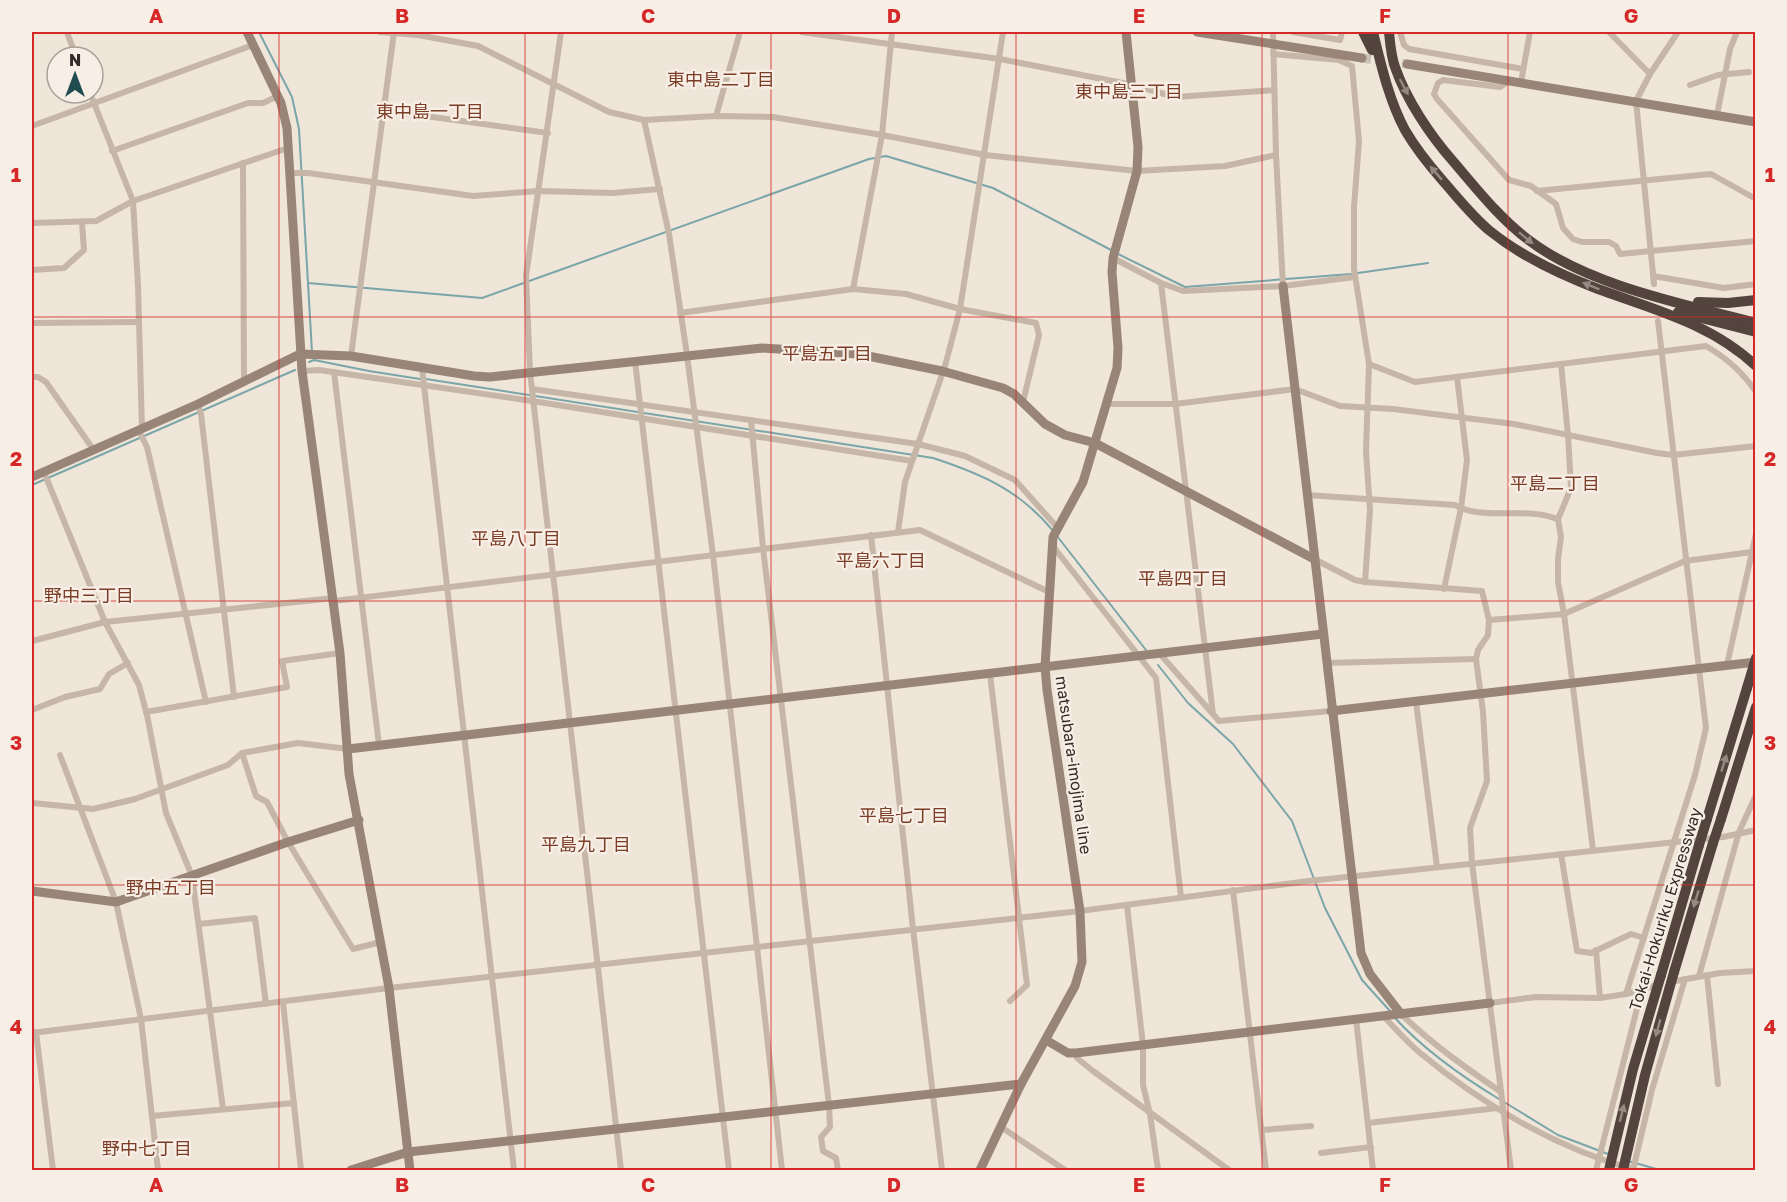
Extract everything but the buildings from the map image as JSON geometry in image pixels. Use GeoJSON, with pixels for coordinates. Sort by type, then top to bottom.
{"type":"FeatureCollection","features":[{"type":"Feature","properties":{"kind":"highway"},"geometry":{"type":"LineString","coordinates":[[1363,32],[1383,72]]}},
{"type":"Feature","properties":{"kind":"highway"},"geometry":{"type":"LineString","coordinates":[[1372,32],[1398,115],[1415,146],[1476,218],[1490,231],[1531,257],[1573,278],[1755,332]]}},
{"type":"Feature","properties":{"kind":"highway"},"geometry":{"type":"LineString","coordinates":[[1383,32],[1394,66],[1415,108],[1441,147],[1492,207],[1512,226],[1562,262],[1696,325],[1740,353],[1755,366]]}},
{"type":"Feature","properties":{"kind":"highway"},"geometry":{"type":"LineString","coordinates":[[1389,32],[1394,66]]}},
{"type":"Feature","properties":{"kind":"highway"},"geometry":{"type":"LineString","coordinates":[[1620,291],[1713,303],[1755,300]]}},
{"type":"Feature","properties":{"kind":"highway"},"geometry":{"type":"LineString","coordinates":[[1620,291],[1755,323]]}},
{"type":"Feature","properties":{"kind":"highway","name":"Tokai-Hokuriku Expressway"},"geometry":{"type":"LineString","coordinates":[[1610,1170],[1633,1069],[1755,659]]}},
{"type":"Feature","properties":{"kind":"highway","name":"Tokai-Hokuriku Expressway"},"geometry":{"type":"LineString","coordinates":[[1623,1170],[1645,1075],[1674,972],[1755,707]]}},
{"type":"Feature","properties":{"kind":"highway"},"geometry":{"type":"LineString","coordinates":[[1737,770],[1755,718]]}},
{"type":"Feature","properties":{"kind":"street"},"geometry":{"type":"LineString","coordinates":[[247,32],[285,115],[292,173],[303,354],[302,371],[334,600],[349,774],[389,988],[410,1170]]}},
{"type":"Feature","properties":{"kind":"street"},"geometry":{"type":"LineString","coordinates":[[380,32],[418,35],[478,46],[609,112],[644,120],[716,116],[773,117],[985,155],[1137,171],[1225,165],[1276,155]]}},
{"type":"Feature","properties":{"kind":"street"},"geometry":{"type":"LineString","coordinates":[[561,32],[526,276],[530,372],[621,1170]]}},
{"type":"Feature","properties":{"kind":"street"},"geometry":{"type":"LineString","coordinates":[[716,116],[740,32]]}},
{"type":"Feature","properties":{"kind":"street"},"geometry":{"type":"LineString","coordinates":[[801,32],[1000,59],[1133,85],[1175,97],[1274,90]]}},
{"type":"Feature","properties":{"kind":"street"},"geometry":{"type":"LineString","coordinates":[[853,289],[882,135],[892,32]]}},
{"type":"Feature","properties":{"kind":"street"},"geometry":{"type":"LineString","coordinates":[[898,531],[905,483],[960,309],[1003,32]]}},
{"type":"Feature","properties":{"kind":"street","name":"matsubara-imojima line"},"geometry":{"type":"LineString","coordinates":[[980,1170],[1021,1084],[1075,986],[1083,947],[1080,911],[1047,690],[1049,592],[1055,535],[1083,482],[1117,368],[1118,348],[1112,272],[1114,254],[1137,171],[1138,147],[1126,32]]}},
{"type":"Feature","properties":{"kind":"street"},"geometry":{"type":"LineString","coordinates":[[1197,32],[1273,42],[1362,58]]}},
{"type":"Feature","properties":{"kind":"street"},"geometry":{"type":"LineString","coordinates":[[1274,32],[1276,155],[1283,282],[1331,711],[1361,953],[1370,975],[1417,1051],[1500,1107],[1504,1113],[1511,1170]]}},
{"type":"Feature","properties":{"kind":"street"},"geometry":{"type":"LineString","coordinates":[[1293,32],[1340,40],[1342,32]]}},
{"type":"Feature","properties":{"kind":"street"},"geometry":{"type":"LineString","coordinates":[[1400,32],[1404,45],[1408,49],[1523,69]]}},
{"type":"Feature","properties":{"kind":"street"},"geometry":{"type":"LineString","coordinates":[[1521,82],[1530,32]]}},
{"type":"Feature","properties":{"kind":"street"},"geometry":{"type":"LineString","coordinates":[[1609,32],[1650,74]]}},
{"type":"Feature","properties":{"kind":"street"},"geometry":{"type":"LineString","coordinates":[[1654,284],[1636,101],[1650,74],[1678,32]]}},
{"type":"Feature","properties":{"kind":"street"},"geometry":{"type":"LineString","coordinates":[[1717,115],[1730,49],[1737,32]]}},
{"type":"Feature","properties":{"kind":"street"},"geometry":{"type":"LineString","coordinates":[[351,356],[394,33]]}},
{"type":"Feature","properties":{"kind":"street"},"geometry":{"type":"LineString","coordinates":[[105,100],[253,45]]}},
{"type":"Feature","properties":{"kind":"street"},"geometry":{"type":"LineString","coordinates":[[1273,54],[1339,60],[1352,66],[1359,141],[1354,207],[1354,269],[1369,364],[1366,451],[1369,499],[1365,582]]}},
{"type":"Feature","properties":{"kind":"street"},"geometry":{"type":"LineString","coordinates":[[1407,64],[1755,122]]}},
{"type":"Feature","properties":{"kind":"street"},"geometry":{"type":"LineString","coordinates":[[1690,86],[1724,75],[1749,72]]}},
{"type":"Feature","properties":{"kind":"street"},"geometry":{"type":"LineString","coordinates":[[1509,80],[1500,87],[1443,80],[1437,84],[1434,94],[1509,180],[1531,186],[1556,204],[1563,228],[1573,239],[1582,242],[1609,242],[1616,246],[1620,254],[1755,241]]}},
{"type":"Feature","properties":{"kind":"street"},"geometry":{"type":"LineString","coordinates":[[112,151],[248,103],[263,103],[278,96]]}},
{"type":"Feature","properties":{"kind":"street"},"geometry":{"type":"LineString","coordinates":[[32,126],[91,105]]}},
{"type":"Feature","properties":{"kind":"street"},"geometry":{"type":"LineString","coordinates":[[94,105],[133,201],[139,322],[141,433],[147,447],[206,702]]}},
{"type":"Feature","properties":{"kind":"street"},"geometry":{"type":"LineString","coordinates":[[382,110],[548,133]]}},
{"type":"Feature","properties":{"kind":"street"},"geometry":{"type":"LineString","coordinates":[[644,120],[668,233],[695,414],[782,1170]]}},
{"type":"Feature","properties":{"kind":"street"},"geometry":{"type":"LineString","coordinates":[[32,223],[96,221],[133,201],[288,148]]}},
{"type":"Feature","properties":{"kind":"street"},"geometry":{"type":"LineString","coordinates":[[243,163],[244,381]]}},
{"type":"Feature","properties":{"kind":"street"},"geometry":{"type":"LineString","coordinates":[[292,173],[373,181],[473,196],[539,191],[612,193],[660,189]]}},
{"type":"Feature","properties":{"kind":"street"},"geometry":{"type":"LineString","coordinates":[[1537,191],[1711,174],[1755,199]]}},
{"type":"Feature","properties":{"kind":"street"},"geometry":{"type":"LineString","coordinates":[[32,270],[64,268],[84,250],[82,223]]}},
{"type":"Feature","properties":{"kind":"street"},"geometry":{"type":"LineString","coordinates":[[1114,254],[1161,283],[1183,291],[1355,277]]}},
{"type":"Feature","properties":{"kind":"street"},"geometry":{"type":"LineString","coordinates":[[1653,276],[1724,288],[1755,285]]}},
{"type":"Feature","properties":{"kind":"street"},"geometry":{"type":"LineString","coordinates":[[1161,283],[1213,714]]}},
{"type":"Feature","properties":{"kind":"street"},"geometry":{"type":"LineString","coordinates":[[680,313],[853,289],[906,294],[960,309],[1036,323],[1039,335],[1023,402]]}},
{"type":"Feature","properties":{"kind":"street"},"geometry":{"type":"LineString","coordinates":[[1626,994],[1695,775],[1706,728],[1658,321]]}},
{"type":"Feature","properties":{"kind":"street"},"geometry":{"type":"LineString","coordinates":[[32,323],[139,322]]}},
{"type":"Feature","properties":{"kind":"street"},"geometry":{"type":"LineString","coordinates":[[1369,364],[1415,382],[1706,346],[1741,374],[1755,392]]}},
{"type":"Feature","properties":{"kind":"street"},"geometry":{"type":"LineString","coordinates":[[223,1109],[192,876],[166,813],[139,685],[105,622],[40,475],[93,449],[141,433],[200,409],[244,381],[303,354],[351,356],[422,370],[490,377],[762,348],[858,354],[942,370],[1003,388],[1046,423],[1065,435],[1095,443],[1355,580],[1482,591],[1489,620],[1488,635],[1478,650],[1476,659],[1487,781],[1470,828],[1472,863],[1502,1094],[1500,1107]]}},
{"type":"Feature","properties":{"kind":"street"},"geometry":{"type":"LineString","coordinates":[[635,361],[729,1170]]}},
{"type":"Feature","properties":{"kind":"street"},"geometry":{"type":"LineString","coordinates":[[1561,364],[1569,435],[1571,488],[1558,519],[1561,537],[1558,582],[1564,614],[1593,850]]}},
{"type":"Feature","properties":{"kind":"street"},"geometry":{"type":"LineString","coordinates":[[302,371],[319,370],[424,384],[532,394],[640,411],[696,425],[913,459]]}},
{"type":"Feature","properties":{"kind":"street"},"geometry":{"type":"LineString","coordinates":[[422,370],[514,1170]]}},
{"type":"Feature","properties":{"kind":"street"},"geometry":{"type":"LineString","coordinates":[[334,372],[379,745]]}},
{"type":"Feature","properties":{"kind":"street"},"geometry":{"type":"LineString","coordinates":[[32,377],[38,377],[46,382],[93,449]]}},
{"type":"Feature","properties":{"kind":"street"},"geometry":{"type":"LineString","coordinates":[[1444,589],[1461,508],[1467,460],[1457,377]]}},
{"type":"Feature","properties":{"kind":"street"},"geometry":{"type":"LineString","coordinates":[[1107,404],[1175,404],[1295,389],[1340,406],[1393,409],[1514,424],[1673,455],[1755,446]]}},
{"type":"Feature","properties":{"kind":"street"},"geometry":{"type":"LineString","coordinates":[[532,394],[640,411],[695,414],[917,447],[965,456],[1016,480],[1138,656],[1156,678],[1181,897]]}},
{"type":"Feature","properties":{"kind":"street"},"geometry":{"type":"LineString","coordinates":[[200,409],[234,697]]}},
{"type":"Feature","properties":{"kind":"street"},"geometry":{"type":"LineString","coordinates":[[751,422],[763,548],[830,1105],[830,1127],[821,1137],[823,1151],[836,1158],[838,1170]]}},
{"type":"Feature","properties":{"kind":"street"},"geometry":{"type":"LineString","coordinates":[[1307,495],[1455,505],[1491,513],[1537,514],[1558,519]]}},
{"type":"Feature","properties":{"kind":"street"},"geometry":{"type":"LineString","coordinates":[[32,641],[105,622],[360,598],[898,531],[920,530],[1049,592]]}},
{"type":"Feature","properties":{"kind":"street"},"geometry":{"type":"LineString","coordinates":[[1727,665],[1755,534]]}},
{"type":"Feature","properties":{"kind":"street"},"geometry":{"type":"LineString","coordinates":[[871,535],[889,686],[913,928],[942,1170]]}},
{"type":"Feature","properties":{"kind":"street"},"geometry":{"type":"LineString","coordinates":[[1489,620],[1564,614],[1685,561],[1752,552]]}},
{"type":"Feature","properties":{"kind":"street"},"geometry":{"type":"LineString","coordinates":[[32,803],[93,809],[162,789],[228,765],[242,753],[298,743],[348,749],[1323,634]]}},
{"type":"Feature","properties":{"kind":"street"},"geometry":{"type":"LineString","coordinates":[[146,712],[287,687],[282,661],[340,653]]}},
{"type":"Feature","properties":{"kind":"street"},"geometry":{"type":"LineString","coordinates":[[1160,654],[1219,721],[1416,702],[1698,669],[1755,659]]}},
{"type":"Feature","properties":{"kind":"street"},"geometry":{"type":"LineString","coordinates":[[1326,663],[1476,659]]}},
{"type":"Feature","properties":{"kind":"street"},"geometry":{"type":"LineString","coordinates":[[32,710],[65,697],[100,689],[109,675],[128,663]]}},
{"type":"Feature","properties":{"kind":"street"},"geometry":{"type":"LineString","coordinates":[[990,674],[1027,985],[1010,1001]]}},
{"type":"Feature","properties":{"kind":"street"},"geometry":{"type":"LineString","coordinates":[[1416,702],[1437,867]]}},
{"type":"Feature","properties":{"kind":"street"},"geometry":{"type":"LineString","coordinates":[[242,753],[256,796],[267,802],[288,842],[353,949],[381,942]]}},
{"type":"Feature","properties":{"kind":"street"},"geometry":{"type":"LineString","coordinates":[[60,754],[116,902],[141,1019],[158,1170]]}},
{"type":"Feature","properties":{"kind":"street"},"geometry":{"type":"LineString","coordinates":[[1700,976],[1739,832],[1755,795]]}},
{"type":"Feature","properties":{"kind":"street"},"geometry":{"type":"LineString","coordinates":[[32,891],[116,902],[288,842],[359,820]]}},
{"type":"Feature","properties":{"kind":"street"},"geometry":{"type":"LineString","coordinates":[[53,1170],[34,1032],[389,988],[1080,911],[1319,880],[1723,837],[1755,830]]}},
{"type":"Feature","properties":{"kind":"street"},"geometry":{"type":"LineString","coordinates":[[1561,854],[1577,951],[1591,953],[1631,934],[1644,938]]}},
{"type":"Feature","properties":{"kind":"street"},"geometry":{"type":"LineString","coordinates":[[1233,891],[1266,1170]]}},
{"type":"Feature","properties":{"kind":"street"},"geometry":{"type":"LineString","coordinates":[[1127,904],[1143,1045],[1143,1085],[1150,1114],[1158,1170]]}},
{"type":"Feature","properties":{"kind":"street"},"geometry":{"type":"LineString","coordinates":[[199,924],[255,918],[266,1004]]}},
{"type":"Feature","properties":{"kind":"street"},"geometry":{"type":"LineString","coordinates":[[1596,950],[1600,998]]}},
{"type":"Feature","properties":{"kind":"street"},"geometry":{"type":"LineString","coordinates":[[1046,1040],[1068,1053],[1076,1053],[1536,997],[1600,998],[1700,976],[1755,971]]}},
{"type":"Feature","properties":{"kind":"street"},"geometry":{"type":"LineString","coordinates":[[1707,975],[1718,1084]]}},
{"type":"Feature","properties":{"kind":"street"},"geometry":{"type":"LineString","coordinates":[[1504,1113],[1598,1158],[1634,1169],[1652,1090],[1685,979]]}},
{"type":"Feature","properties":{"kind":"street"},"geometry":{"type":"LineString","coordinates":[[1596,1170],[1642,989]]}},
{"type":"Feature","properties":{"kind":"street"},"geometry":{"type":"LineString","coordinates":[[283,1002],[301,1170]]}},
{"type":"Feature","properties":{"kind":"street"},"geometry":{"type":"LineString","coordinates":[[1393,1015],[1502,1094]]}},
{"type":"Feature","properties":{"kind":"street"},"geometry":{"type":"LineString","coordinates":[[1356,1019],[1374,1170]]}},
{"type":"Feature","properties":{"kind":"street"},"geometry":{"type":"LineString","coordinates":[[1076,1053],[1077,1058],[1093,1071],[1229,1170]]}},
{"type":"Feature","properties":{"kind":"street"},"geometry":{"type":"LineString","coordinates":[[351,1170],[408,1152],[1021,1084]]}},
{"type":"Feature","properties":{"kind":"street"},"geometry":{"type":"LineString","coordinates":[[152,1116],[294,1103]]}},
{"type":"Feature","properties":{"kind":"street"},"geometry":{"type":"LineString","coordinates":[[1368,1123],[1500,1107]]}},
{"type":"Feature","properties":{"kind":"street"},"geometry":{"type":"LineString","coordinates":[[1262,1130],[1311,1126]]}},
{"type":"Feature","properties":{"kind":"street"},"geometry":{"type":"LineString","coordinates":[[1001,1127],[1065,1170]]}},
{"type":"Feature","properties":{"kind":"street"},"geometry":{"type":"LineString","coordinates":[[1321,1153],[1371,1147]]}},
{"type":"Feature","properties":{"kind":"waterway"},"geometry":{"type":"LineString","coordinates":[[259,32],[292,97],[299,129],[312,352]]}},
{"type":"Feature","properties":{"kind":"waterway"},"geometry":{"type":"LineString","coordinates":[[308,283],[482,298],[869,159],[886,156],[993,188],[1111,250]]}},
{"type":"Feature","properties":{"kind":"waterway"},"geometry":{"type":"LineString","coordinates":[[1116,253],[1185,287],[1351,274],[1428,263]]}},
{"type":"Feature","properties":{"kind":"waterway"},"geometry":{"type":"LineString","coordinates":[[309,362],[314,360],[420,379]]}},
{"type":"Feature","properties":{"kind":"waterway"},"geometry":{"type":"LineString","coordinates":[[32,485],[295,370]]}},
{"type":"Feature","properties":{"kind":"waterway"},"geometry":{"type":"LineString","coordinates":[[426,379],[933,458],[1000,486],[1028,505],[1054,532]]}},
{"type":"Feature","properties":{"kind":"waterway"},"geometry":{"type":"LineString","coordinates":[[1057,536],[1146,650]]}},
{"type":"Feature","properties":{"kind":"waterway"},"geometry":{"type":"LineString","coordinates":[[1158,665],[1188,703],[1233,744],[1292,821],[1325,908],[1362,980],[1390,1011]]}},
{"type":"Feature","properties":{"kind":"waterway"},"geometry":{"type":"LineString","coordinates":[[1395,1018],[1444,1062],[1499,1099]]}},
{"type":"Feature","properties":{"kind":"waterway"},"geometry":{"type":"LineString","coordinates":[[1504,1102],[1558,1135],[1608,1154]]}},
{"type":"Feature","properties":{"kind":"waterway"},"geometry":{"type":"LineString","coordinates":[[1628,1161],[1660,1170]]}},
{"type":"Feature","properties":{"kind":"tunnel"},"geometry":{"type":"LineString","coordinates":[[1362,58],[1407,64]]}},
{"type":"Feature","properties":{"kind":"district","name":"東中島二丁目"},"geometry":{"type":"Point","coordinates":[721,80]}},
{"type":"Feature","properties":{"kind":"district","name":"東中島三丁目"},"geometry":{"type":"Point","coordinates":[1129,92]}},
{"type":"Feature","properties":{"kind":"district","name":"東中島一丁目"},"geometry":{"type":"Point","coordinates":[430,112]}},
{"type":"Feature","properties":{"kind":"district","name":"平島五丁目"},"geometry":{"type":"Point","coordinates":[827,354]}},
{"type":"Feature","properties":{"kind":"district","name":"平島二丁目"},"geometry":{"type":"Point","coordinates":[1555,484]}},
{"type":"Feature","properties":{"kind":"district","name":"平島八丁目"},"geometry":{"type":"Point","coordinates":[516,539]}},
{"type":"Feature","properties":{"kind":"district","name":"平島六丁目"},"geometry":{"type":"Point","coordinates":[881,561]}},
{"type":"Feature","properties":{"kind":"district","name":"平島四丁目"},"geometry":{"type":"Point","coordinates":[1183,579]}},
{"type":"Feature","properties":{"kind":"district","name":"野中三丁目"},"geometry":{"type":"Point","coordinates":[89,596]}},
{"type":"Feature","properties":{"kind":"district","name":"平島七丁目"},"geometry":{"type":"Point","coordinates":[904,816]}},
{"type":"Feature","properties":{"kind":"district","name":"平島九丁目"},"geometry":{"type":"Point","coordinates":[586,845]}},
{"type":"Feature","properties":{"kind":"district","name":"野中五丁目"},"geometry":{"type":"Point","coordinates":[171,888]}},
{"type":"Feature","properties":{"kind":"district","name":"野中七丁目"},"geometry":{"type":"Point","coordinates":[147,1149]}}]}
